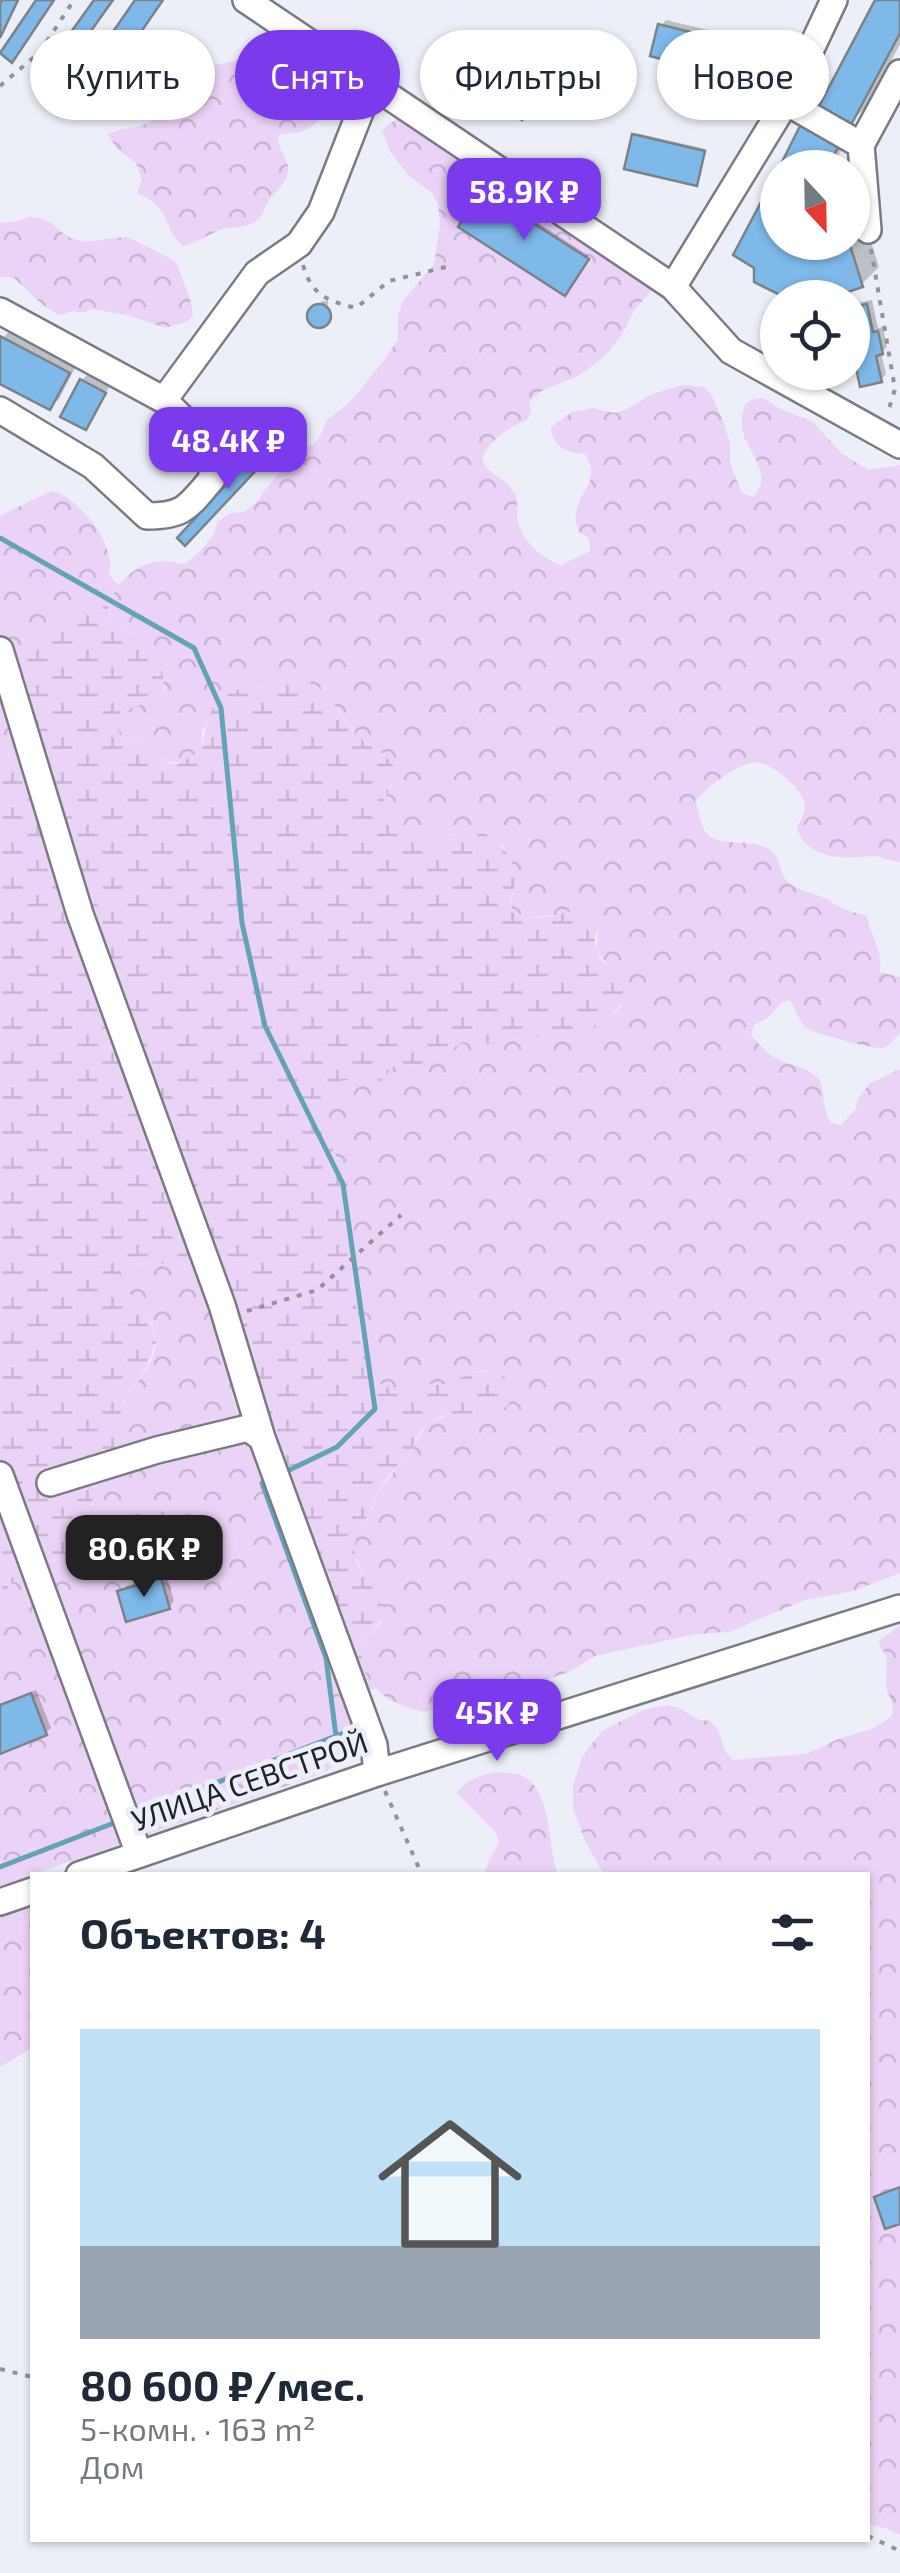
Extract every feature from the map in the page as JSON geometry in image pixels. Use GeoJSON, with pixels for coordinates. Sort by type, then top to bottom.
{"type":"FeatureCollection","features":[{"type":"Feature","properties":{"kind":"street"},"geometry":{"type":"LineString","coordinates":[[820,30],[834,0]]}},
{"type":"Feature","properties":{"kind":"street"},"geometry":{"type":"LineString","coordinates":[[258,3],[296,30]]}},
{"type":"Feature","properties":{"kind":"street"},"geometry":{"type":"LineString","coordinates":[[861,150],[861,144],[900,73]]}},
{"type":"Feature","properties":{"kind":"street"},"geometry":{"type":"LineString","coordinates":[[400,103],[674,287],[731,351],[900,445]]}},
{"type":"Feature","properties":{"kind":"street"},"geometry":{"type":"LineString","coordinates":[[164,400],[257,273],[299,244],[321,212],[357,120]]}},
{"type":"Feature","properties":{"kind":"street"},"geometry":{"type":"LineString","coordinates":[[674,287],[775,120]]}},
{"type":"Feature","properties":{"kind":"street"},"geometry":{"type":"LineString","coordinates":[[818,120],[861,144]]}},
{"type":"Feature","properties":{"kind":"street"},"geometry":{"type":"LineString","coordinates":[[0,311],[164,400],[203,440],[212,455],[212,478],[184,510],[170,516],[147,516],[93,466],[0,410]]}},
{"type":"Feature","properties":{"kind":"street"},"geometry":{"type":"LineString","coordinates":[[0,650],[80,914],[226,1317],[262,1438],[374,1746],[377,1773]]}},
{"type":"Feature","properties":{"kind":"street"},"geometry":{"type":"LineString","coordinates":[[50,1484],[157,1450],[248,1428],[262,1438]]}},
{"type":"Feature","properties":{"kind":"street"},"geometry":{"type":"LineString","coordinates":[[0,1475],[140,1854]]}},
{"type":"Feature","properties":{"kind":"street","name":"УЛИЦА СЕВСТРОЙ"},"geometry":{"type":"LineString","coordinates":[[88,1872],[377,1773],[900,1608]]}},
{"type":"Feature","properties":{"kind":"street"},"geometry":{"type":"LineString","coordinates":[[0,1902],[30,1892]]}},
{"type":"Feature","properties":{"kind":"path"},"geometry":{"type":"LineString","coordinates":[[0,86],[40,52],[74,0]]}},
{"type":"Feature","properties":{"kind":"path"},"geometry":{"type":"LineString","coordinates":[[870,242],[895,390],[886,418],[876,433]]}},
{"type":"Feature","properties":{"kind":"path"},"geometry":{"type":"LineString","coordinates":[[299,244],[304,272],[326,300],[356,308],[390,281],[446,267]]}},
{"type":"Feature","properties":{"kind":"path"},"geometry":{"type":"LineString","coordinates":[[203,440],[246,436],[290,406]]}},
{"type":"Feature","properties":{"kind":"path"},"geometry":{"type":"LineString","coordinates":[[226,1317],[317,1290],[401,1216]]}},
{"type":"Feature","properties":{"kind":"path"},"geometry":{"type":"LineString","coordinates":[[377,1773],[421,1872]]}},
{"type":"Feature","properties":{"kind":"path"},"geometry":{"type":"LineString","coordinates":[[0,2369],[30,2377]]}},
{"type":"Feature","properties":{"kind":"path"},"geometry":{"type":"LineString","coordinates":[[870,2537],[900,2551]]}},
{"type":"Feature","properties":{"kind":"green space"},"geometry":{"type":"Polygon","coordinates":[[[235,60],[235,120],[318,120],[300,132],[279,135],[287,176],[260,217],[250,224],[220,230],[183,246],[157,206],[137,193],[142,180],[136,163],[116,148],[108,134],[152,120],[215,120],[215,65],[235,60]]]}},
{"type":"Feature","properties":{"kind":"green space"},"geometry":{"type":"Polygon","coordinates":[[[403,114],[654,287],[606,355],[580,375],[540,392],[529,402],[531,412],[527,420],[501,434],[482,458],[488,469],[515,494],[518,522],[540,554],[561,565],[590,551],[589,541],[579,532],[576,519],[589,483],[590,465],[585,454],[558,444],[551,427],[572,412],[593,408],[614,413],[652,394],[683,385],[704,387],[724,423],[730,463],[742,493],[753,497],[761,472],[745,438],[742,416],[745,404],[753,399],[764,398],[813,422],[841,453],[868,470],[900,465],[900,862],[876,856],[831,856],[814,850],[797,828],[805,806],[799,792],[777,771],[761,763],[747,764],[731,772],[695,801],[703,828],[710,836],[763,846],[774,853],[793,886],[867,916],[878,949],[880,972],[900,977],[900,1033],[885,1047],[810,1030],[790,1000],[754,1025],[751,1035],[774,1057],[818,1078],[831,1123],[841,1125],[856,1109],[869,1084],[900,1069],[900,1573],[853,1591],[805,1600],[729,1632],[696,1634],[595,1656],[546,1680],[503,1680],[493,1694],[477,1701],[426,1712],[388,1699],[364,1671],[360,1645],[381,1623],[376,1591],[365,1579],[354,1553],[356,1535],[377,1493],[413,1448],[427,1423],[467,1412],[489,1370],[445,1384],[400,1389],[385,1388],[372,1378],[361,1354],[353,1292],[347,1196],[351,1187],[328,1140],[312,1119],[313,1114],[335,1083],[353,1080],[374,1085],[397,1062],[419,1067],[463,1042],[495,1044],[530,1036],[570,1037],[606,1020],[621,1006],[606,964],[596,950],[598,932],[565,914],[528,918],[514,912],[510,905],[515,887],[511,861],[504,847],[466,829],[430,839],[412,838],[394,830],[384,800],[393,783],[387,757],[355,734],[318,687],[293,677],[265,682],[220,699],[202,731],[202,750],[181,763],[170,762],[141,742],[120,735],[114,718],[122,711],[161,697],[165,688],[153,646],[131,632],[114,628],[110,618],[112,597],[133,571],[157,561],[185,564],[214,534],[217,522],[231,513],[244,512],[259,500],[293,452],[319,438],[327,420],[350,402],[398,340],[402,302],[434,264],[440,225],[438,204],[432,193],[408,175],[391,153],[382,130],[403,114]]]}},
{"type":"Feature","properties":{"kind":"green space"},"geometry":{"type":"Polygon","coordinates":[[[29,217],[45,220],[78,240],[126,237],[173,260],[193,315],[188,321],[165,328],[127,315],[92,309],[58,315],[13,277],[0,277],[0,223],[29,217]]]}},
{"type":"Feature","properties":{"kind":"green space"},"geometry":{"type":"Polygon","coordinates":[[[51,491],[73,502],[94,524],[108,551],[109,575],[53,634],[35,643],[12,647],[0,641],[0,516],[51,491]]]}},
{"type":"Feature","properties":{"kind":"green space"},"geometry":{"type":"Polygon","coordinates":[[[109,575],[119,586],[109,606],[114,628],[151,644],[163,683],[162,697],[115,717],[120,735],[146,744],[170,764],[178,764],[202,750],[208,718],[225,696],[275,679],[292,677],[309,682],[326,695],[354,732],[394,767],[397,774],[384,800],[394,830],[423,839],[470,829],[484,833],[501,846],[512,863],[515,883],[510,905],[514,912],[539,918],[582,907],[591,913],[598,922],[595,942],[599,956],[625,989],[626,998],[606,1020],[570,1037],[530,1036],[495,1044],[463,1042],[419,1067],[397,1062],[374,1085],[353,1080],[335,1083],[315,1108],[312,1120],[328,1140],[352,1187],[347,1196],[353,1292],[361,1354],[372,1378],[385,1387],[400,1389],[445,1384],[472,1373],[498,1370],[504,1375],[511,1401],[495,1412],[450,1415],[427,1424],[377,1494],[355,1543],[356,1558],[380,1597],[386,1615],[360,1645],[364,1671],[375,1688],[357,1699],[259,1459],[246,1438],[230,1368],[202,1279],[187,1269],[149,1261],[119,1271],[119,1281],[146,1312],[156,1342],[147,1366],[122,1405],[114,1454],[95,1484],[92,1504],[97,1513],[128,1517],[155,1514],[175,1505],[190,1539],[151,1570],[121,1572],[93,1557],[68,1557],[30,1571],[0,1595],[0,759],[12,752],[18,740],[0,641],[12,647],[23,646],[53,634],[109,575]]]}},
{"type":"Feature","properties":{"kind":"green space"},"geometry":{"type":"Polygon","coordinates":[[[0,683],[18,740],[12,752],[0,759],[0,683]]]}},
{"type":"Feature","properties":{"kind":"green space"},"geometry":{"type":"Polygon","coordinates":[[[150,1261],[187,1269],[202,1279],[230,1368],[232,1394],[242,1429],[259,1459],[360,1711],[353,1739],[344,1754],[323,1773],[40,1872],[30,1872],[30,1876],[0,1886],[0,1595],[30,1571],[55,1560],[93,1557],[130,1573],[156,1566],[178,1552],[175,1505],[155,1514],[128,1517],[96,1513],[93,1502],[95,1486],[113,1456],[121,1409],[155,1349],[152,1323],[119,1281],[119,1271],[150,1261]]]}},
{"type":"Feature","properties":{"kind":"green space"},"geometry":{"type":"Polygon","coordinates":[[[900,1625],[900,2535],[870,2524],[870,1872],[602,1872],[573,1808],[573,1786],[582,1757],[602,1731],[643,1710],[667,1705],[711,1721],[733,1760],[806,1754],[872,1729],[892,1716],[893,1706],[886,1687],[887,1658],[878,1642],[900,1625]]]}},
{"type":"Feature","properties":{"kind":"green space"},"geometry":{"type":"Polygon","coordinates":[[[496,1772],[520,1775],[531,1782],[544,1805],[557,1872],[485,1872],[499,1843],[496,1833],[457,1793],[474,1778],[496,1772]]]}},
{"type":"Feature","properties":{"kind":"green space"},"geometry":{"type":"Polygon","coordinates":[[[30,1906],[30,2049],[0,2067],[0,1917],[30,1906]]]}},
{"type":"Feature","properties":{"kind":"building"},"geometry":{"type":"Polygon","coordinates":[[[18,0],[0,38],[0,3],[18,0]]]}},
{"type":"Feature","properties":{"kind":"building"},"geometry":{"type":"Polygon","coordinates":[[[36,0],[54,0],[34,30],[30,30],[12,63],[0,53],[36,0]]]}},
{"type":"Feature","properties":{"kind":"building"},"geometry":{"type":"Polygon","coordinates":[[[94,0],[113,0],[92,30],[72,30],[94,0]]]}},
{"type":"Feature","properties":{"kind":"building"},"geometry":{"type":"Polygon","coordinates":[[[135,0],[163,0],[142,30],[114,30],[135,0]]]}},
{"type":"Feature","properties":{"kind":"building"},"geometry":{"type":"Polygon","coordinates":[[[875,0],[900,0],[900,33],[851,125],[829,115],[829,87],[875,0]]]}},
{"type":"Feature","properties":{"kind":"building"},"geometry":{"type":"Polygon","coordinates":[[[658,24],[682,30],[657,30],[657,58],[650,56],[658,24]]]}},
{"type":"Feature","properties":{"kind":"building"},"geometry":{"type":"Polygon","coordinates":[[[800,126],[839,146],[837,150],[788,150],[800,126]]]}},
{"type":"Feature","properties":{"kind":"building"},"geometry":{"type":"Polygon","coordinates":[[[632,134],[705,151],[697,186],[624,169],[632,134]]]}},
{"type":"Feature","properties":{"kind":"building"},"geometry":{"type":"Polygon","coordinates":[[[482,190],[589,259],[565,296],[458,227],[482,190]]]}},
{"type":"Feature","properties":{"kind":"building"},"geometry":{"type":"Polygon","coordinates":[[[760,204],[760,260],[855,260],[861,280],[760,280],[760,285],[754,282],[754,268],[733,255],[760,204]]]}},
{"type":"Feature","properties":{"kind":"building"},"geometry":{"type":"Polygon","coordinates":[[[319,304],[331,316],[319,328],[307,316],[319,304]]]}},
{"type":"Feature","properties":{"kind":"building"},"geometry":{"type":"Polygon","coordinates":[[[870,318],[873,332],[878,331],[883,354],[876,356],[882,382],[870,385],[870,318]]]}},
{"type":"Feature","properties":{"kind":"building"},"geometry":{"type":"Polygon","coordinates":[[[0,336],[70,373],[50,410],[0,384],[0,336]]]}},
{"type":"Feature","properties":{"kind":"building"},"geometry":{"type":"Polygon","coordinates":[[[80,379],[106,393],[86,430],[60,417],[80,379]]]}},
{"type":"Feature","properties":{"kind":"building"},"geometry":{"type":"Polygon","coordinates":[[[268,439],[277,448],[185,546],[177,538],[268,439]]]}},
{"type":"Feature","properties":{"kind":"building"},"geometry":{"type":"Polygon","coordinates":[[[161,1578],[170,1609],[126,1622],[117,1591],[161,1578]]]}},
{"type":"Feature","properties":{"kind":"building"},"geometry":{"type":"Polygon","coordinates":[[[31,1693],[47,1735],[0,1754],[0,1705],[31,1693]]]}},
{"type":"Feature","properties":{"kind":"building"},"geometry":{"type":"Polygon","coordinates":[[[900,2187],[900,2224],[885,2229],[874,2197],[900,2187]]]}},
{"type":"Feature","properties":{"kind":"waterway"},"geometry":{"type":"LineString","coordinates":[[0,538],[194,648],[221,708],[242,923],[265,1026],[343,1184],[375,1409],[337,1447],[283,1473]]}},
{"type":"Feature","properties":{"kind":"waterway"},"geometry":{"type":"LineString","coordinates":[[268,1480],[262,1483],[326,1658],[336,1736]]}},
{"type":"Feature","properties":{"kind":"waterway"},"geometry":{"type":"LineString","coordinates":[[134,1815],[346,1732]]}},
{"type":"Feature","properties":{"kind":"waterway"},"geometry":{"type":"LineString","coordinates":[[0,1867],[119,1821]]}}]}
